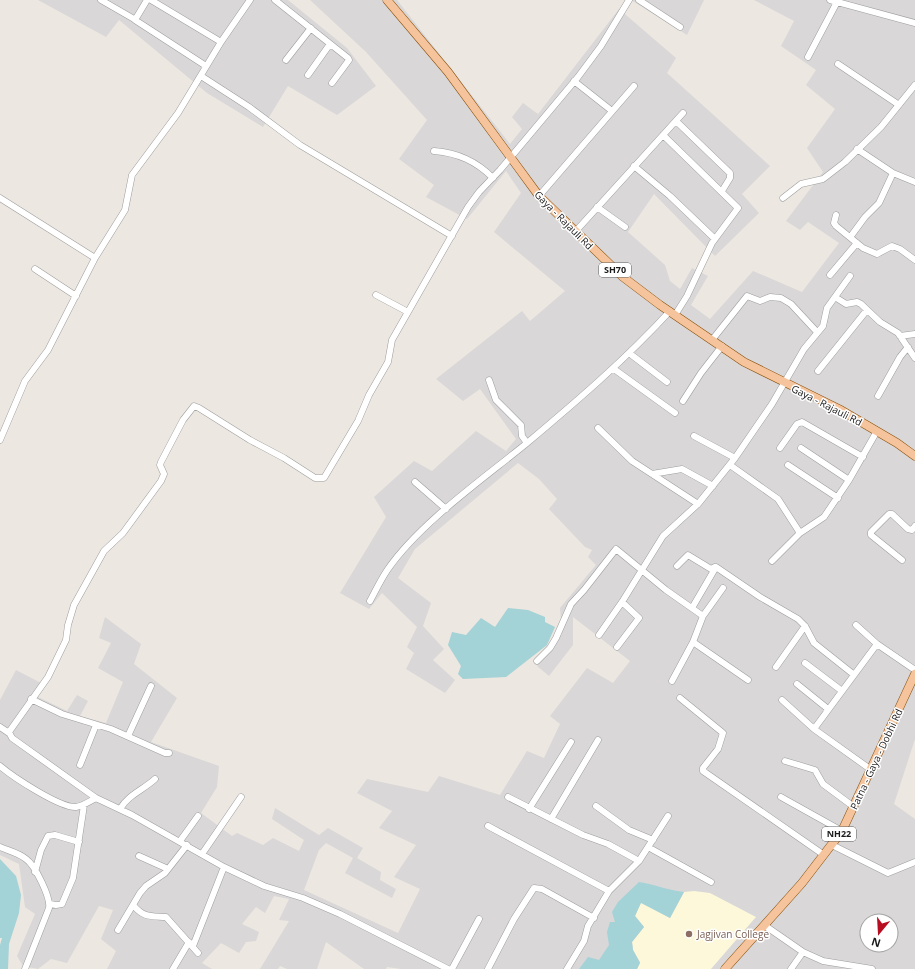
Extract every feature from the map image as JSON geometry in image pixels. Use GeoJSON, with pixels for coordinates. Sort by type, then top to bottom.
{"type":"FeatureCollection","features":[{"type":"Feature","properties":{"kind":"main road","name":"Gaya - Rajauli Rd"},"geometry":{"type":"LineString","coordinates":[[387,0],[448,72],[539,196],[623,277],[672,313],[757,369],[822,400],[877,431],[915,456]]}},
{"type":"Feature","properties":{"kind":"main road","name":"Patna - Gaya - Dobhi Rd"},"geometry":{"type":"LineString","coordinates":[[727,968],[824,855],[842,831],[915,675]]}},
{"type":"Feature","properties":{"kind":"street"},"geometry":{"type":"LineString","coordinates":[[101,0],[134,19],[206,66]]}},
{"type":"Feature","properties":{"kind":"street"},"geometry":{"type":"LineString","coordinates":[[134,19],[147,0]]}},
{"type":"Feature","properties":{"kind":"street"},"geometry":{"type":"LineString","coordinates":[[151,0],[221,42]]}},
{"type":"Feature","properties":{"kind":"street"},"geometry":{"type":"LineString","coordinates":[[0,440],[25,381],[48,350],[96,258],[125,210],[128,188],[135,170],[168,127],[221,42],[250,0]]}},
{"type":"Feature","properties":{"kind":"street"},"geometry":{"type":"LineString","coordinates":[[275,0],[349,60],[332,83]]}},
{"type":"Feature","properties":{"kind":"street"},"geometry":{"type":"LineString","coordinates":[[9,733],[10,727],[48,677],[66,640],[68,625],[74,605],[101,556],[123,533],[161,481],[164,474],[160,465],[161,462],[190,409],[194,406],[199,408],[315,478],[321,479],[325,476],[358,421],[369,395],[388,362],[390,343],[468,207],[479,192],[493,178],[574,81],[601,46],[630,0]]}},
{"type":"Feature","properties":{"kind":"street"},"geometry":{"type":"LineString","coordinates":[[639,0],[680,27]]}},
{"type":"Feature","properties":{"kind":"street"},"geometry":{"type":"LineString","coordinates":[[830,0],[915,23]]}},
{"type":"Feature","properties":{"kind":"street"},"geometry":{"type":"LineString","coordinates":[[808,57],[837,2]]}},
{"type":"Feature","properties":{"kind":"street"},"geometry":{"type":"LineString","coordinates":[[286,60],[310,28]]}},
{"type":"Feature","properties":{"kind":"street"},"geometry":{"type":"LineString","coordinates":[[308,74],[330,44]]}},
{"type":"Feature","properties":{"kind":"street"},"geometry":{"type":"LineString","coordinates":[[838,64],[899,105]]}},
{"type":"Feature","properties":{"kind":"street"},"geometry":{"type":"LineString","coordinates":[[201,76],[249,107],[300,145],[452,236]]}},
{"type":"Feature","properties":{"kind":"street"},"geometry":{"type":"LineString","coordinates":[[574,81],[612,111]]}},
{"type":"Feature","properties":{"kind":"street"},"geometry":{"type":"LineString","coordinates":[[783,198],[801,184],[822,179],[827,176],[881,127],[915,85]]}},
{"type":"Feature","properties":{"kind":"street"},"geometry":{"type":"LineString","coordinates":[[539,196],[634,86]]}},
{"type":"Feature","properties":{"kind":"street"},"geometry":{"type":"LineString","coordinates":[[575,232],[683,113]]}},
{"type":"Feature","properties":{"kind":"street"},"geometry":{"type":"LineString","coordinates":[[676,121],[730,173],[730,178],[722,191]]}},
{"type":"Feature","properties":{"kind":"street"},"geometry":{"type":"LineString","coordinates":[[370,601],[388,569],[409,544],[446,509],[614,369],[672,313],[687,296],[715,239],[734,217],[738,208],[663,135]]}},
{"type":"Feature","properties":{"kind":"street"},"geometry":{"type":"LineString","coordinates":[[857,149],[893,173],[915,182]]}},
{"type":"Feature","properties":{"kind":"street"},"geometry":{"type":"LineString","coordinates":[[434,151],[446,152],[471,160],[493,178]]}},
{"type":"Feature","properties":{"kind":"street"},"geometry":{"type":"LineString","coordinates":[[634,166],[670,196],[715,239]]}},
{"type":"Feature","properties":{"kind":"street"},"geometry":{"type":"LineString","coordinates":[[851,236],[865,217],[879,204],[893,173]]}},
{"type":"Feature","properties":{"kind":"street"},"geometry":{"type":"LineString","coordinates":[[0,198],[96,258]]}},
{"type":"Feature","properties":{"kind":"street"},"geometry":{"type":"LineString","coordinates":[[597,206],[625,227]]}},
{"type":"Feature","properties":{"kind":"street"},"geometry":{"type":"LineString","coordinates":[[836,215],[834,222],[836,226],[851,236],[857,243],[868,251],[877,254],[888,247],[897,247],[915,260]]}},
{"type":"Feature","properties":{"kind":"street"},"geometry":{"type":"LineString","coordinates":[[830,275],[857,243]]}},
{"type":"Feature","properties":{"kind":"street"},"geometry":{"type":"LineString","coordinates":[[35,269],[76,296]]}},
{"type":"Feature","properties":{"kind":"street"},"geometry":{"type":"LineString","coordinates":[[599,635],[622,602],[663,536],[698,504],[735,458],[804,349],[825,322],[827,308],[850,276]]}},
{"type":"Feature","properties":{"kind":"street"},"geometry":{"type":"LineString","coordinates":[[376,295],[408,312]]}},
{"type":"Feature","properties":{"kind":"street"},"geometry":{"type":"LineString","coordinates":[[712,340],[747,296],[760,301],[770,297],[781,298],[790,304],[818,332]]}},
{"type":"Feature","properties":{"kind":"street"},"geometry":{"type":"LineString","coordinates":[[835,297],[846,304],[859,302],[880,322],[895,330],[915,358]]}},
{"type":"Feature","properties":{"kind":"street"},"geometry":{"type":"LineString","coordinates":[[818,371],[867,310]]}},
{"type":"Feature","properties":{"kind":"street"},"geometry":{"type":"LineString","coordinates":[[900,336],[915,334]]}},
{"type":"Feature","properties":{"kind":"street"},"geometry":{"type":"LineString","coordinates":[[683,401],[701,373],[722,346]]}},
{"type":"Feature","properties":{"kind":"street"},"geometry":{"type":"LineString","coordinates":[[878,396],[900,357],[908,347]]}},
{"type":"Feature","properties":{"kind":"street"},"geometry":{"type":"LineString","coordinates":[[629,353],[667,382]]}},
{"type":"Feature","properties":{"kind":"street"},"geometry":{"type":"LineString","coordinates":[[614,369],[675,413]]}},
{"type":"Feature","properties":{"kind":"street"},"geometry":{"type":"LineString","coordinates":[[489,380],[496,400],[520,425],[522,436],[527,443]]}},
{"type":"Feature","properties":{"kind":"street"},"geometry":{"type":"LineString","coordinates":[[780,448],[797,424],[802,422],[862,457]]}},
{"type":"Feature","properties":{"kind":"street"},"geometry":{"type":"LineString","coordinates":[[598,428],[632,462],[698,504]]}},
{"type":"Feature","properties":{"kind":"street"},"geometry":{"type":"LineString","coordinates":[[772,561],[800,534],[820,522],[850,480],[877,431]]}},
{"type":"Feature","properties":{"kind":"street"},"geometry":{"type":"LineString","coordinates":[[694,436],[735,458]]}},
{"type":"Feature","properties":{"kind":"street"},"geometry":{"type":"LineString","coordinates":[[801,448],[850,480]]}},
{"type":"Feature","properties":{"kind":"street"},"geometry":{"type":"LineString","coordinates":[[730,465],[778,499],[800,534]]}},
{"type":"Feature","properties":{"kind":"street"},"geometry":{"type":"LineString","coordinates":[[788,465],[838,498]]}},
{"type":"Feature","properties":{"kind":"street"},"geometry":{"type":"LineString","coordinates":[[652,474],[682,468],[713,486]]}},
{"type":"Feature","properties":{"kind":"street"},"geometry":{"type":"LineString","coordinates":[[415,482],[446,509]]}},
{"type":"Feature","properties":{"kind":"street"},"geometry":{"type":"LineString","coordinates":[[902,560],[871,535],[871,532],[889,514],[892,514],[908,529],[912,530],[915,526]]}},
{"type":"Feature","properties":{"kind":"street"},"geometry":{"type":"LineString","coordinates":[[537,661],[550,648],[556,638],[571,604],[584,590],[614,550],[619,550],[641,570],[703,616]]}},
{"type":"Feature","properties":{"kind":"street"},"geometry":{"type":"LineString","coordinates":[[677,566],[688,555],[711,569],[715,567],[760,597],[798,619],[805,626],[814,642],[853,674]]}},
{"type":"Feature","properties":{"kind":"street"},"geometry":{"type":"LineString","coordinates":[[692,608],[715,567]]}},
{"type":"Feature","properties":{"kind":"street"},"geometry":{"type":"LineString","coordinates":[[672,681],[693,642],[703,616],[723,588]]}},
{"type":"Feature","properties":{"kind":"street"},"geometry":{"type":"LineString","coordinates":[[617,646],[639,618],[622,602]]}},
{"type":"Feature","properties":{"kind":"street"},"geometry":{"type":"LineString","coordinates":[[856,625],[915,675]]}},
{"type":"Feature","properties":{"kind":"street"},"geometry":{"type":"LineString","coordinates":[[776,667],[805,626]]}},
{"type":"Feature","properties":{"kind":"street"},"geometry":{"type":"LineString","coordinates":[[693,642],[748,680]]}},
{"type":"Feature","properties":{"kind":"street"},"geometry":{"type":"LineString","coordinates":[[814,729],[853,674],[877,644]]}},
{"type":"Feature","properties":{"kind":"street"},"geometry":{"type":"LineString","coordinates":[[805,663],[842,691]]}},
{"type":"Feature","properties":{"kind":"street"},"geometry":{"type":"LineString","coordinates":[[797,684],[828,709]]}},
{"type":"Feature","properties":{"kind":"street"},"geometry":{"type":"LineString","coordinates":[[128,736],[151,686]]}},
{"type":"Feature","properties":{"kind":"street"},"geometry":{"type":"LineString","coordinates":[[680,698],[723,733],[720,746],[703,768],[703,771],[824,855]]}},
{"type":"Feature","properties":{"kind":"street"},"geometry":{"type":"LineString","coordinates":[[31,699],[62,714],[128,736],[165,753],[169,752]]}},
{"type":"Feature","properties":{"kind":"street"},"geometry":{"type":"LineString","coordinates":[[782,700],[814,729],[870,769]]}},
{"type":"Feature","properties":{"kind":"street"},"geometry":{"type":"LineString","coordinates":[[80,765],[96,725]]}},
{"type":"Feature","properties":{"kind":"street"},"geometry":{"type":"LineString","coordinates":[[0,727],[9,733],[12,738],[96,798],[180,841],[224,867],[264,886],[303,898],[340,914],[448,969]]}},
{"type":"Feature","properties":{"kind":"street"},"geometry":{"type":"LineString","coordinates":[[551,820],[598,740]]}},
{"type":"Feature","properties":{"kind":"street"},"geometry":{"type":"LineString","coordinates":[[529,808],[571,742]]}},
{"type":"Feature","properties":{"kind":"street"},"geometry":{"type":"LineString","coordinates":[[785,762],[814,770],[823,784],[854,806]]}},
{"type":"Feature","properties":{"kind":"street"},"geometry":{"type":"LineString","coordinates":[[0,766],[14,778],[64,804],[76,807],[84,805],[96,798]]}},
{"type":"Feature","properties":{"kind":"street"},"geometry":{"type":"LineString","coordinates":[[120,809],[128,797],[145,788],[155,779]]}},
{"type":"Feature","properties":{"kind":"street"},"geometry":{"type":"LineString","coordinates":[[781,796],[842,831]]}},
{"type":"Feature","properties":{"kind":"street"},"geometry":{"type":"LineString","coordinates":[[202,854],[241,797]]}},
{"type":"Feature","properties":{"kind":"street"},"geometry":{"type":"LineString","coordinates":[[508,797],[551,820],[583,835],[608,844],[639,860]]}},
{"type":"Feature","properties":{"kind":"street"},"geometry":{"type":"LineString","coordinates":[[50,904],[60,905],[65,900],[73,878],[84,805]]}},
{"type":"Feature","properties":{"kind":"street"},"geometry":{"type":"LineString","coordinates":[[596,806],[629,830],[653,840]]}},
{"type":"Feature","properties":{"kind":"street"},"geometry":{"type":"LineString","coordinates":[[180,841],[198,816]]}},
{"type":"Feature","properties":{"kind":"street"},"geometry":{"type":"LineString","coordinates":[[567,969],[579,952],[584,941],[587,928],[609,891],[639,860],[668,816]]}},
{"type":"Feature","properties":{"kind":"street"},"geometry":{"type":"LineString","coordinates":[[488,826],[609,891]]}},
{"type":"Feature","properties":{"kind":"street"},"geometry":{"type":"LineString","coordinates":[[35,872],[41,850],[48,836],[54,835],[79,842]]}},
{"type":"Feature","properties":{"kind":"street"},"geometry":{"type":"LineString","coordinates":[[118,930],[146,886],[161,877],[187,845]]}},
{"type":"Feature","properties":{"kind":"street"},"geometry":{"type":"LineString","coordinates":[[832,845],[888,873],[915,862]]}},
{"type":"Feature","properties":{"kind":"street"},"geometry":{"type":"LineString","coordinates":[[0,847],[26,858],[35,872],[50,904],[25,969]]}},
{"type":"Feature","properties":{"kind":"street"},"geometry":{"type":"LineString","coordinates":[[648,847],[711,882]]}},
{"type":"Feature","properties":{"kind":"street"},"geometry":{"type":"LineString","coordinates":[[138,856],[168,869]]}},
{"type":"Feature","properties":{"kind":"street"},"geometry":{"type":"LineString","coordinates":[[173,969],[191,944],[224,867]]}},
{"type":"Feature","properties":{"kind":"street"},"geometry":{"type":"LineString","coordinates":[[488,969],[514,919],[534,888],[542,889],[594,918]]}},
{"type":"Feature","properties":{"kind":"street"},"geometry":{"type":"LineString","coordinates":[[133,905],[139,912],[151,917],[166,917],[198,953]]}},
{"type":"Feature","properties":{"kind":"street"},"geometry":{"type":"LineString","coordinates":[[452,969],[479,919]]}},
{"type":"Feature","properties":{"kind":"street"},"geometry":{"type":"LineString","coordinates":[[764,925],[803,952],[822,961],[842,967],[870,969]]}},
{"type":"Feature","properties":{"kind":"street"},"geometry":{"type":"LineString","coordinates":[[792,969],[803,952]]}},
{"type":"Feature","properties":{"kind":"shaded area"},"geometry":{"type":"Polygon","coordinates":[[[38,0],[288,0],[347,48],[376,86],[337,115],[288,86],[263,127],[207,93],[119,20],[106,37],[38,0]]]}},
{"type":"Feature","properties":{"kind":"shaded area"},"geometry":{"type":"Polygon","coordinates":[[[310,0],[397,0],[510,144],[522,129],[512,117],[523,103],[538,114],[619,9],[676,58],[667,73],[770,166],[742,194],[759,213],[715,256],[654,194],[628,232],[665,265],[670,281],[680,289],[692,268],[708,276],[691,305],[710,319],[753,271],[802,292],[839,243],[808,222],[800,230],[786,221],[823,172],[807,148],[835,109],[806,85],[816,70],[781,46],[794,21],[754,0],[915,0],[915,739],[894,804],[915,819],[915,969],[401,969],[387,967],[386,969],[364,969],[326,942],[317,969],[287,969],[280,966],[278,969],[260,969],[289,921],[279,920],[289,899],[274,896],[265,913],[256,907],[242,924],[259,932],[256,941],[246,942],[239,953],[221,943],[202,963],[212,969],[107,969],[116,951],[101,939],[113,910],[99,906],[67,963],[51,959],[38,969],[23,966],[17,956],[35,914],[25,907],[19,864],[0,855],[0,700],[16,670],[45,685],[38,697],[67,711],[77,695],[88,701],[80,716],[106,723],[123,682],[98,668],[111,643],[99,638],[105,617],[141,644],[134,664],[177,698],[151,742],[219,766],[217,787],[201,813],[232,836],[237,833],[263,845],[273,838],[299,851],[304,840],[272,819],[275,808],[319,835],[328,828],[363,848],[357,858],[381,872],[380,880],[396,889],[392,898],[345,873],[353,858],[326,843],[319,850],[304,890],[398,933],[420,889],[394,877],[416,845],[379,828],[392,811],[357,793],[367,779],[428,792],[439,776],[500,795],[527,751],[544,758],[560,724],[550,716],[587,668],[613,683],[630,661],[573,617],[573,645],[549,676],[537,666],[562,634],[560,608],[596,565],[588,557],[592,550],[585,547],[549,509],[557,499],[539,479],[518,463],[415,549],[398,578],[431,603],[423,626],[444,649],[433,660],[455,680],[445,693],[406,669],[414,653],[407,647],[417,627],[382,593],[369,609],[340,593],[386,517],[374,497],[414,461],[432,471],[476,431],[506,451],[516,439],[480,389],[463,401],[436,379],[522,311],[530,321],[565,291],[494,232],[521,193],[506,171],[467,219],[426,197],[434,185],[399,159],[427,120],[366,52],[310,0]]]}},
{"type":"Feature","properties":{"kind":"shaded area"},"geometry":{"type":"Polygon","coordinates":[[[631,0],[704,0],[687,35],[631,0]]]}},
{"type":"Feature","properties":{"kind":"shaded area","name":"Jagjivan College"},"geometry":{"type":"Polygon","coordinates":[[[694,891],[710,893],[756,917],[711,969],[637,969],[640,962],[633,950],[632,942],[644,927],[635,916],[641,902],[670,918],[684,892],[694,891]]]}},
{"type":"Feature","properties":{"kind":"water"},"geometry":{"type":"Polygon","coordinates":[[[508,608],[528,610],[545,617],[545,622],[555,627],[547,645],[506,677],[463,679],[458,674],[461,666],[448,645],[452,632],[466,635],[481,618],[495,627],[508,608]]]}},
{"type":"Feature","properties":{"kind":"water"},"geometry":{"type":"Polygon","coordinates":[[[0,859],[16,876],[21,895],[19,913],[9,944],[8,969],[0,969],[0,945],[2,938],[0,938],[0,859]]]}},
{"type":"Feature","properties":{"kind":"water"},"geometry":{"type":"Polygon","coordinates":[[[639,882],[684,892],[670,918],[641,903],[635,916],[644,927],[632,942],[633,950],[640,963],[637,969],[579,969],[588,957],[599,960],[609,945],[607,932],[610,922],[615,922],[612,912],[618,902],[639,882]]]}},
{"type":"Feature","properties":{"kind":"place","name":"Jagjivan College"},"geometry":{"type":"Point","coordinates":[689,934]}}]}
